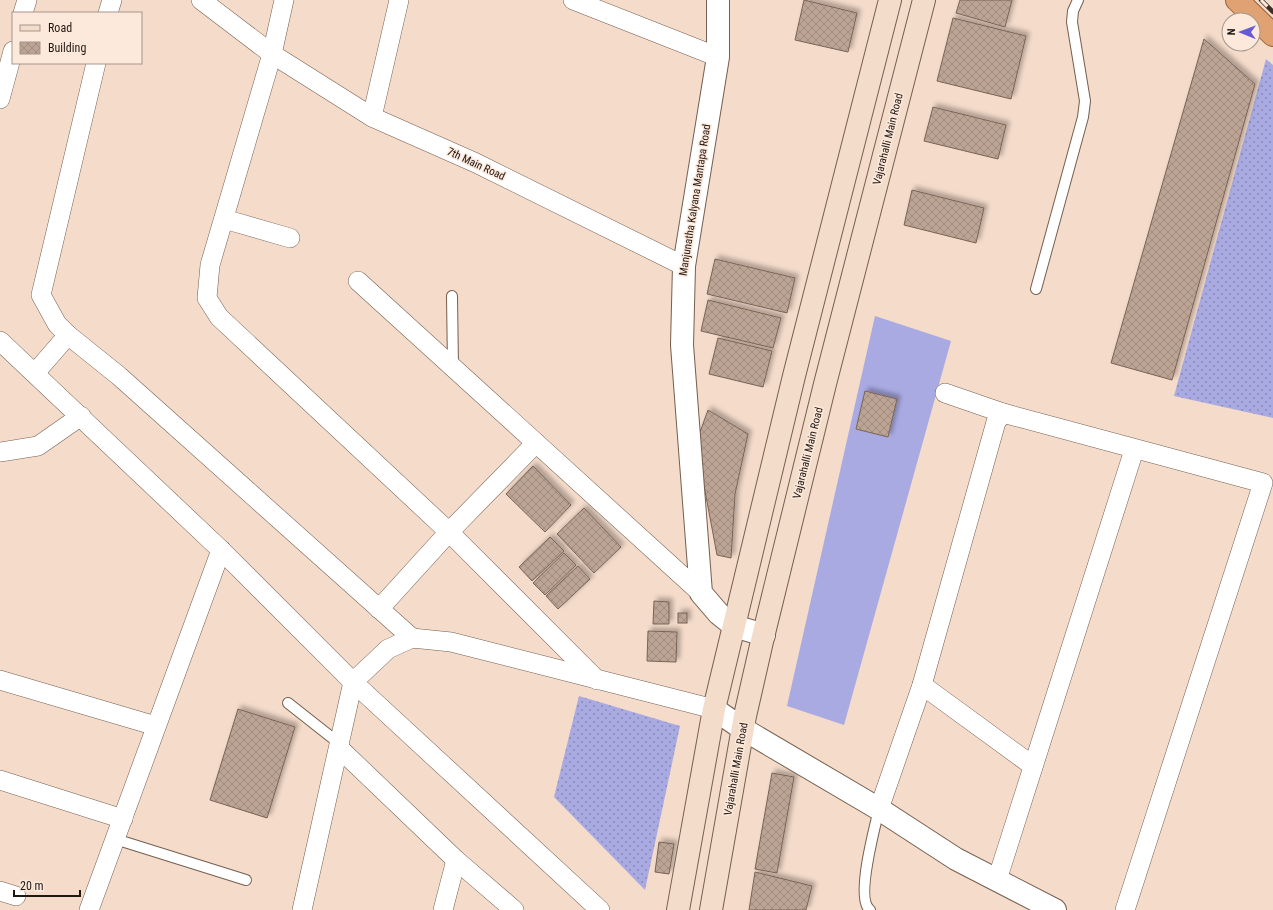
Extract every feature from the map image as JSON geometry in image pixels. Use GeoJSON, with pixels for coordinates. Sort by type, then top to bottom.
{"type":"FeatureCollection","features":[{"type":"Feature","properties":{"kind":"highway"},"geometry":{"type":"LineString","coordinates":[[1237,0],[1273,35]]}},
{"type":"Feature","properties":{"kind":"main road"},"geometry":{"type":"LineString","coordinates":[[678,910],[714,709],[794,376],[890,0]]}},
{"type":"Feature","properties":{"kind":"main road","name":"Vajarahalli Main Road"},"geometry":{"type":"LineString","coordinates":[[711,910],[743,729],[764,635],[825,384],[924,0]]}},
{"type":"Feature","properties":{"kind":"street"},"geometry":{"type":"LineString","coordinates":[[23,12],[26,0]]}},
{"type":"Feature","properties":{"kind":"street"},"geometry":{"type":"LineString","coordinates":[[108,12],[112,0]]}},
{"type":"Feature","properties":{"kind":"street","name":"7th Main Road"},"geometry":{"type":"LineString","coordinates":[[201,0],[272,54],[372,117],[476,163],[684,266]]}},
{"type":"Feature","properties":{"kind":"street"},"geometry":{"type":"LineString","coordinates":[[284,0],[272,54],[210,265],[207,298],[219,317],[449,532],[597,680]]}},
{"type":"Feature","properties":{"kind":"street"},"geometry":{"type":"LineString","coordinates":[[372,117],[399,0]]}},
{"type":"Feature","properties":{"kind":"street"},"geometry":{"type":"LineString","coordinates":[[573,0],[718,57]]}},
{"type":"Feature","properties":{"kind":"street","name":"Manjunatha Kalyana Mantapa Road"},"geometry":{"type":"LineString","coordinates":[[701,593],[682,345],[684,266],[718,57],[718,0]]}},
{"type":"Feature","properties":{"kind":"street"},"geometry":{"type":"LineString","coordinates":[[0,99],[12,55]]}},
{"type":"Feature","properties":{"kind":"street"},"geometry":{"type":"LineString","coordinates":[[96,64],[41,295],[57,324],[68,335],[119,376],[412,638]]}},
{"type":"Feature","properties":{"kind":"street"},"geometry":{"type":"LineString","coordinates":[[224,219],[290,238]]}},
{"type":"Feature","properties":{"kind":"street"},"geometry":{"type":"LineString","coordinates":[[358,281],[701,593],[718,614],[734,626],[764,635]]}},
{"type":"Feature","properties":{"kind":"street"},"geometry":{"type":"LineString","coordinates":[[35,372],[68,335]]}},
{"type":"Feature","properties":{"kind":"street"},"geometry":{"type":"LineString","coordinates":[[0,341],[35,372],[221,550],[353,682],[600,910]]}},
{"type":"Feature","properties":{"kind":"street"},"geometry":{"type":"LineString","coordinates":[[945,393],[1003,413],[1134,450],[1268,485],[1125,910]]}},
{"type":"Feature","properties":{"kind":"street"},"geometry":{"type":"LineString","coordinates":[[879,809],[922,685],[996,422],[1003,413]]}},
{"type":"Feature","properties":{"kind":"street"},"geometry":{"type":"LineString","coordinates":[[0,452],[38,446],[81,416]]}},
{"type":"Feature","properties":{"kind":"street"},"geometry":{"type":"LineString","coordinates":[[379,609],[449,532],[536,443]]}},
{"type":"Feature","properties":{"kind":"street"},"geometry":{"type":"LineString","coordinates":[[997,880],[1134,450]]}},
{"type":"Feature","properties":{"kind":"street"},"geometry":{"type":"LineString","coordinates":[[89,910],[221,550]]}},
{"type":"Feature","properties":{"kind":"street"},"geometry":{"type":"LineString","coordinates":[[302,910],[353,682],[388,649],[412,638],[450,642],[714,709],[743,729],[879,809],[956,859],[1055,910]]}},
{"type":"Feature","properties":{"kind":"street"},"geometry":{"type":"LineString","coordinates":[[0,680],[156,726]]}},
{"type":"Feature","properties":{"kind":"street"},"geometry":{"type":"LineString","coordinates":[[922,685],[1034,766]]}},
{"type":"Feature","properties":{"kind":"street"},"geometry":{"type":"LineString","coordinates":[[339,746],[456,860],[514,910]]}},
{"type":"Feature","properties":{"kind":"street"},"geometry":{"type":"LineString","coordinates":[[0,780],[123,819]]}},
{"type":"Feature","properties":{"kind":"street"},"geometry":{"type":"LineString","coordinates":[[443,910],[456,860]]}},
{"type":"Feature","properties":{"kind":"lane"},"geometry":{"type":"LineString","coordinates":[[1036,289],[1083,117],[1084,93],[1072,22],[1073,11],[1078,0]]}},
{"type":"Feature","properties":{"kind":"lane"},"geometry":{"type":"LineString","coordinates":[[452,296],[453,367]]}},
{"type":"Feature","properties":{"kind":"lane"},"geometry":{"type":"LineString","coordinates":[[288,703],[339,746]]}},
{"type":"Feature","properties":{"kind":"lane"},"geometry":{"type":"LineString","coordinates":[[870,910],[867,908],[864,896],[865,881],[879,809]]}},
{"type":"Feature","properties":{"kind":"lane"},"geometry":{"type":"LineString","coordinates":[[115,839],[246,880]]}},
{"type":"Feature","properties":{"kind":"shaded area"},"geometry":{"type":"Polygon","coordinates":[[[1266,59],[1273,65],[1273,418],[1174,396],[1266,59]]]}},
{"type":"Feature","properties":{"kind":"shaded area"},"geometry":{"type":"Polygon","coordinates":[[[875,316],[951,341],[844,725],[787,706],[875,316]]]}},
{"type":"Feature","properties":{"kind":"shaded area"},"geometry":{"type":"Polygon","coordinates":[[[579,696],[680,726],[645,890],[554,797],[579,696]]]}},
{"type":"Feature","properties":{"kind":"building"},"geometry":{"type":"Polygon","coordinates":[[[804,0],[857,13],[848,52],[795,40],[804,0]]]}},
{"type":"Feature","properties":{"kind":"building"},"geometry":{"type":"Polygon","coordinates":[[[960,0],[1012,0],[1005,27],[956,13],[960,0]]]}},
{"type":"Feature","properties":{"kind":"building"},"geometry":{"type":"Polygon","coordinates":[[[953,18],[1026,36],[1011,99],[937,81],[953,18]]]}},
{"type":"Feature","properties":{"kind":"building"},"geometry":{"type":"Polygon","coordinates":[[[1204,39],[1255,84],[1172,380],[1111,363],[1204,39]]]}},
{"type":"Feature","properties":{"kind":"building"},"geometry":{"type":"Polygon","coordinates":[[[933,107],[1006,125],[998,159],[924,141],[933,107]]]}},
{"type":"Feature","properties":{"kind":"building"},"geometry":{"type":"Polygon","coordinates":[[[912,190],[984,208],[976,243],[904,225],[912,190]]]}},
{"type":"Feature","properties":{"kind":"building"},"geometry":{"type":"Polygon","coordinates":[[[715,259],[795,278],[787,313],[707,294],[715,259]]]}},
{"type":"Feature","properties":{"kind":"building"},"geometry":{"type":"Polygon","coordinates":[[[708,300],[781,318],[773,348],[701,331],[708,300]]]}},
{"type":"Feature","properties":{"kind":"building"},"geometry":{"type":"Polygon","coordinates":[[[718,338],[772,351],[763,387],[709,374],[718,338]]]}},
{"type":"Feature","properties":{"kind":"building"},"geometry":{"type":"Polygon","coordinates":[[[865,391],[897,399],[888,437],[856,429],[865,391]]]}},
{"type":"Feature","properties":{"kind":"building"},"geometry":{"type":"Polygon","coordinates":[[[708,410],[748,434],[735,494],[731,558],[717,555],[696,443],[708,410]]]}},
{"type":"Feature","properties":{"kind":"building"},"geometry":{"type":"Polygon","coordinates":[[[533,466],[571,505],[545,532],[506,494],[533,466]]]}},
{"type":"Feature","properties":{"kind":"building"},"geometry":{"type":"Polygon","coordinates":[[[584,508],[621,547],[594,573],[557,534],[584,508]]]}},
{"type":"Feature","properties":{"kind":"building"},"geometry":{"type":"Polygon","coordinates":[[[550,537],[564,551],[532,581],[519,567],[550,537]]]}},
{"type":"Feature","properties":{"kind":"building"},"geometry":{"type":"Polygon","coordinates":[[[564,553],[576,565],[545,595],[533,583],[564,553]]]}},
{"type":"Feature","properties":{"kind":"building"},"geometry":{"type":"Polygon","coordinates":[[[578,566],[590,579],[558,609],[546,596],[578,566]]]}},
{"type":"Feature","properties":{"kind":"building"},"geometry":{"type":"Polygon","coordinates":[[[654,601],[669,602],[669,624],[653,624],[654,601]]]}},
{"type":"Feature","properties":{"kind":"building"},"geometry":{"type":"Polygon","coordinates":[[[678,613],[687,613],[687,623],[678,623],[678,613]]]}},
{"type":"Feature","properties":{"kind":"building"},"geometry":{"type":"Polygon","coordinates":[[[648,631],[677,632],[676,662],[647,661],[648,631]]]}},
{"type":"Feature","properties":{"kind":"building"},"geometry":{"type":"Polygon","coordinates":[[[238,709],[295,727],[267,818],[210,800],[238,709]]]}},
{"type":"Feature","properties":{"kind":"building"},"geometry":{"type":"Polygon","coordinates":[[[772,773],[794,777],[777,873],[755,869],[772,773]]]}},
{"type":"Feature","properties":{"kind":"building"},"geometry":{"type":"Polygon","coordinates":[[[659,842],[674,844],[669,874],[655,872],[659,842]]]}},
{"type":"Feature","properties":{"kind":"building"},"geometry":{"type":"Polygon","coordinates":[[[755,872],[812,886],[806,910],[749,910],[755,872]]]}},
{"type":"Feature","properties":{"kind":"railway"},"geometry":{"type":"LineString","coordinates":[[1261,0],[1273,12]]}}]}
